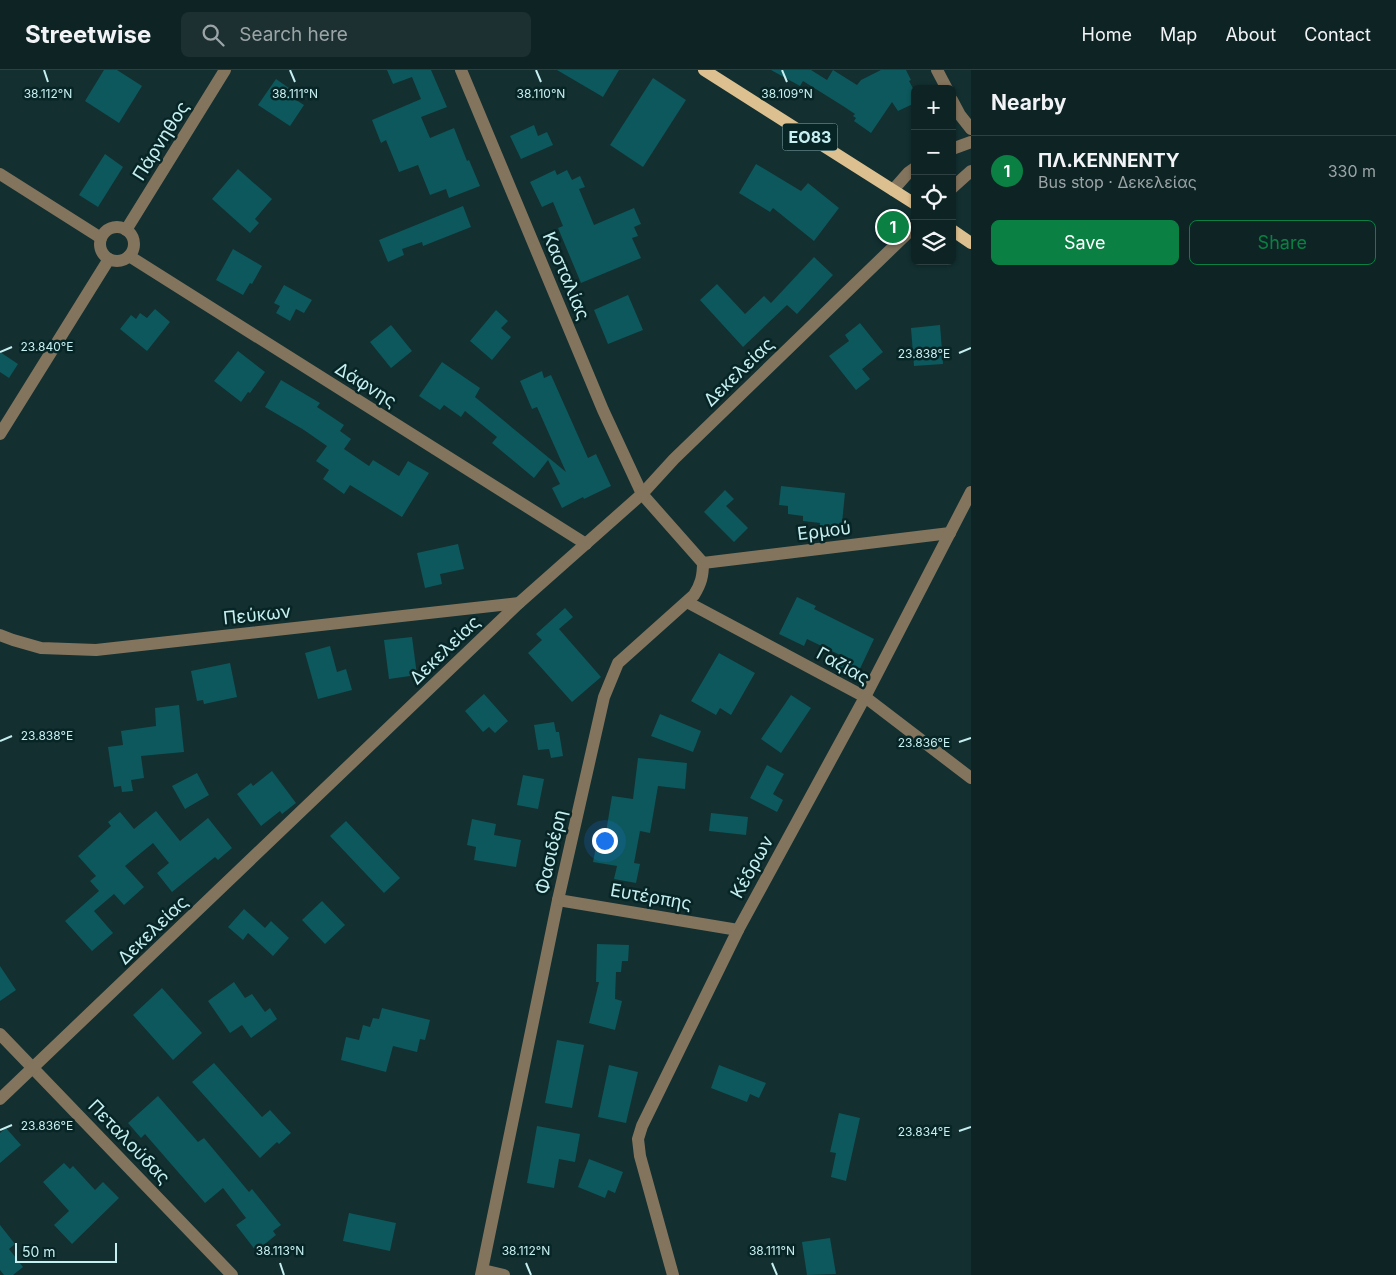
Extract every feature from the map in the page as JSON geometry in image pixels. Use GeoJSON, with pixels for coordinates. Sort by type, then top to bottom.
{"type":"FeatureCollection","features":[{"type":"Feature","properties":{"kind":"main road","name":"ΕΟ83"},"geometry":{"type":"LineString","coordinates":[[704,70],[911,201]]}},
{"type":"Feature","properties":{"kind":"main road"},"geometry":{"type":"LineString","coordinates":[[956,233],[971,244]]}},
{"type":"Feature","properties":{"kind":"street","name":"Πάρνηθος"},"geometry":{"type":"LineString","coordinates":[[126,230],[225,70]]}},
{"type":"Feature","properties":{"kind":"street","name":"Κασταλίας"},"geometry":{"type":"LineString","coordinates":[[461,70],[603,410],[642,494]]}},
{"type":"Feature","properties":{"kind":"street"},"geometry":{"type":"LineString","coordinates":[[937,70],[945,85]]}},
{"type":"Feature","properties":{"kind":"street"},"geometry":{"type":"LineString","coordinates":[[956,108],[971,129]]}},
{"type":"Feature","properties":{"kind":"street"},"geometry":{"type":"LineString","coordinates":[[956,148],[971,142]]}},
{"type":"Feature","properties":{"kind":"street"},"geometry":{"type":"LineString","coordinates":[[893,190],[911,171]]}},
{"type":"Feature","properties":{"kind":"street"},"geometry":{"type":"LineString","coordinates":[[956,184],[971,171]]}},
{"type":"Feature","properties":{"kind":"street"},"geometry":{"type":"LineString","coordinates":[[0,174],[101,238]]}},
{"type":"Feature","properties":{"kind":"street"},"geometry":{"type":"LineString","coordinates":[[114,227],[126,230],[132,236],[132,251],[129,256],[120,260],[109,259],[100,246],[101,238],[105,232],[114,227]]}},
{"type":"Feature","properties":{"kind":"street","name":"Δεκελείας"},"geometry":{"type":"LineString","coordinates":[[0,1099],[518,603],[642,494],[674,459],[911,230]]}},
{"type":"Feature","properties":{"kind":"street","name":"Δάφνης"},"geometry":{"type":"LineString","coordinates":[[129,256],[586,544]]}},
{"type":"Feature","properties":{"kind":"street"},"geometry":{"type":"LineString","coordinates":[[0,434],[109,259]]}},
{"type":"Feature","properties":{"kind":"street","name":"Κέδρων"},"geometry":{"type":"LineString","coordinates":[[673,1275],[640,1156],[638,1139],[644,1119],[738,930],[865,697],[971,492]]}},
{"type":"Feature","properties":{"kind":"street"},"geometry":{"type":"LineString","coordinates":[[642,494],[703,563]]}},
{"type":"Feature","properties":{"kind":"street","name":"Ερμού"},"geometry":{"type":"LineString","coordinates":[[703,563],[950,533]]}},
{"type":"Feature","properties":{"kind":"street","name":"Φασιδέρη"},"geometry":{"type":"LineString","coordinates":[[482,1272],[558,900],[604,697],[618,664],[694,596],[700,586],[703,563]]}},
{"type":"Feature","properties":{"kind":"street","name":"Γαζίας"},"geometry":{"type":"LineString","coordinates":[[687,602],[865,697],[971,778]]}},
{"type":"Feature","properties":{"kind":"street","name":"Πεύκων"},"geometry":{"type":"LineString","coordinates":[[0,635],[41,648],[96,650],[518,603]]}},
{"type":"Feature","properties":{"kind":"street","name":"Ευτέρπης"},"geometry":{"type":"LineString","coordinates":[[558,900],[738,930]]}},
{"type":"Feature","properties":{"kind":"street","name":"Πεταλούδας"},"geometry":{"type":"LineString","coordinates":[[0,1034],[232,1275]]}},
{"type":"Feature","properties":{"kind":"street"},"geometry":{"type":"LineString","coordinates":[[482,1272],[504,1275]]}},
{"type":"Feature","properties":{"kind":"building"},"geometry":{"type":"Polygon","coordinates":[[[104,70],[117,70],[142,86],[119,123],[85,101],[104,70]]]}},
{"type":"Feature","properties":{"kind":"building"},"geometry":{"type":"Polygon","coordinates":[[[387,70],[431,70],[447,107],[421,117],[430,138],[454,128],[467,161],[469,160],[480,186],[449,198],[446,189],[430,195],[418,165],[399,172],[386,140],[381,143],[372,120],[421,99],[412,77],[393,84],[387,70]]]}},
{"type":"Feature","properties":{"kind":"building"},"geometry":{"type":"Polygon","coordinates":[[[557,70],[619,70],[603,97],[557,70]]]}},
{"type":"Feature","properties":{"kind":"building"},"geometry":{"type":"Polygon","coordinates":[[[771,70],[811,70],[827,80],[833,70],[857,85],[861,80],[881,70],[906,70],[911,80],[909,81],[911,85],[911,105],[898,111],[892,102],[871,133],[854,121],[856,118],[853,116],[855,114],[843,106],[803,81],[800,86],[771,70]]]}},
{"type":"Feature","properties":{"kind":"building"},"geometry":{"type":"Polygon","coordinates":[[[653,78],[686,100],[643,167],[610,145],[653,78]]]}},
{"type":"Feature","properties":{"kind":"building"},"geometry":{"type":"Polygon","coordinates":[[[276,79],[296,93],[293,98],[304,105],[290,126],[258,105],[276,79]]]}},
{"type":"Feature","properties":{"kind":"building"},"geometry":{"type":"Polygon","coordinates":[[[534,125],[538,136],[547,132],[553,145],[521,159],[510,136],[534,125]]]}},
{"type":"Feature","properties":{"kind":"building"},"geometry":{"type":"Polygon","coordinates":[[[105,154],[123,167],[98,207],[79,195],[105,154]]]}},
{"type":"Feature","properties":{"kind":"building"},"geometry":{"type":"Polygon","coordinates":[[[756,164],[801,191],[808,183],[839,208],[814,241],[773,208],[770,212],[739,193],[756,164]]]}},
{"type":"Feature","properties":{"kind":"building"},"geometry":{"type":"Polygon","coordinates":[[[238,169],[272,199],[255,219],[259,223],[250,233],[212,199],[238,169]]]}},
{"type":"Feature","properties":{"kind":"building"},"geometry":{"type":"Polygon","coordinates":[[[555,170],[557,175],[567,170],[572,180],[580,176],[585,187],[579,189],[594,225],[634,208],[641,224],[634,227],[638,236],[632,238],[641,258],[581,283],[558,228],[563,226],[553,202],[542,207],[530,182],[555,170]]]}},
{"type":"Feature","properties":{"kind":"building"},"geometry":{"type":"Polygon","coordinates":[[[463,206],[471,227],[423,246],[422,242],[402,249],[404,255],[388,262],[379,240],[463,206]]]}},
{"type":"Feature","properties":{"kind":"building"},"geometry":{"type":"Polygon","coordinates":[[[233,249],[262,266],[243,295],[216,280],[233,249]]]}},
{"type":"Feature","properties":{"kind":"building"},"geometry":{"type":"Polygon","coordinates":[[[814,257],[833,275],[797,314],[787,305],[743,347],[700,300],[717,284],[745,314],[764,296],[771,303],[814,257]]]}},
{"type":"Feature","properties":{"kind":"building"},"geometry":{"type":"Polygon","coordinates":[[[284,285],[312,300],[304,313],[296,309],[290,321],[276,313],[280,306],[274,303],[284,285]]]}},
{"type":"Feature","properties":{"kind":"building"},"geometry":{"type":"Polygon","coordinates":[[[628,295],[643,330],[608,344],[594,310],[628,295]]]}},
{"type":"Feature","properties":{"kind":"building"},"geometry":{"type":"Polygon","coordinates":[[[155,309],[170,322],[147,351],[120,329],[131,315],[136,319],[140,313],[147,318],[155,309]]]}},
{"type":"Feature","properties":{"kind":"building"},"geometry":{"type":"Polygon","coordinates":[[[496,310],[508,321],[501,328],[511,337],[492,360],[470,341],[496,310]]]}},
{"type":"Feature","properties":{"kind":"building"},"geometry":{"type":"Polygon","coordinates":[[[860,323],[883,352],[862,369],[870,379],[856,390],[829,356],[849,341],[845,335],[860,323]]]}},
{"type":"Feature","properties":{"kind":"building"},"geometry":{"type":"Polygon","coordinates":[[[391,325],[412,351],[391,368],[370,342],[391,325]]]}},
{"type":"Feature","properties":{"kind":"building"},"geometry":{"type":"Polygon","coordinates":[[[940,325],[943,364],[914,366],[911,328],[940,325]]]}},
{"type":"Feature","properties":{"kind":"building"},"geometry":{"type":"Polygon","coordinates":[[[238,351],[265,372],[241,402],[214,381],[238,351]]]}},
{"type":"Feature","properties":{"kind":"building"},"geometry":{"type":"Polygon","coordinates":[[[0,352],[18,364],[9,378],[0,372],[0,352]]]}},
{"type":"Feature","properties":{"kind":"building"},"geometry":{"type":"Polygon","coordinates":[[[442,362],[480,388],[475,397],[566,472],[537,407],[532,409],[520,381],[542,371],[544,378],[551,375],[588,458],[596,454],[611,486],[562,508],[552,488],[560,484],[548,460],[534,478],[492,443],[497,437],[465,411],[461,417],[444,405],[440,410],[419,396],[442,362]]]}},
{"type":"Feature","properties":{"kind":"building"},"geometry":{"type":"Polygon","coordinates":[[[281,380],[320,403],[317,407],[344,425],[340,431],[351,439],[344,449],[369,466],[373,460],[399,476],[408,461],[429,473],[402,517],[350,485],[344,494],[323,479],[329,470],[316,461],[327,446],[265,407],[281,380]]]}},
{"type":"Feature","properties":{"kind":"building"},"geometry":{"type":"Polygon","coordinates":[[[781,486],[845,493],[841,533],[819,531],[820,523],[803,521],[803,516],[788,514],[788,506],[779,505],[781,486]]]}},
{"type":"Feature","properties":{"kind":"building"},"geometry":{"type":"Polygon","coordinates":[[[725,490],[734,499],[726,506],[748,528],[734,542],[704,512],[725,490]]]}},
{"type":"Feature","properties":{"kind":"building"},"geometry":{"type":"Polygon","coordinates":[[[458,544],[464,569],[440,574],[442,584],[425,588],[417,553],[458,544]]]}},
{"type":"Feature","properties":{"kind":"building"},"geometry":{"type":"Polygon","coordinates":[[[797,597],[816,606],[814,609],[874,639],[857,675],[835,664],[840,655],[807,639],[804,646],[779,634],[797,597]]]}},
{"type":"Feature","properties":{"kind":"building"},"geometry":{"type":"Polygon","coordinates":[[[565,608],[573,617],[559,629],[601,677],[572,702],[528,653],[542,640],[536,634],[565,608]]]}},
{"type":"Feature","properties":{"kind":"building"},"geometry":{"type":"Polygon","coordinates":[[[412,637],[417,675],[389,679],[384,640],[412,637]]]}},
{"type":"Feature","properties":{"kind":"building"},"geometry":{"type":"Polygon","coordinates":[[[330,646],[337,672],[346,669],[352,690],[318,699],[305,653],[330,646]]]}},
{"type":"Feature","properties":{"kind":"building"},"geometry":{"type":"Polygon","coordinates":[[[719,653],[755,673],[731,715],[720,708],[716,715],[691,701],[719,653]]]}},
{"type":"Feature","properties":{"kind":"building"},"geometry":{"type":"Polygon","coordinates":[[[230,663],[237,697],[204,704],[203,700],[197,701],[191,671],[230,663]]]}},
{"type":"Feature","properties":{"kind":"building"},"geometry":{"type":"Polygon","coordinates":[[[484,694],[508,721],[495,733],[489,727],[483,732],[465,711],[484,694]]]}},
{"type":"Feature","properties":{"kind":"building"},"geometry":{"type":"Polygon","coordinates":[[[791,695],[811,708],[781,753],[761,739],[791,695]]]}},
{"type":"Feature","properties":{"kind":"building"},"geometry":{"type":"Polygon","coordinates":[[[179,705],[184,752],[141,756],[144,778],[131,780],[133,791],[122,792],[121,786],[114,787],[108,747],[123,745],[121,731],[156,726],[155,708],[179,705]]]}},
{"type":"Feature","properties":{"kind":"building"},"geometry":{"type":"Polygon","coordinates":[[[660,714],[701,731],[693,752],[651,736],[660,714]]]}},
{"type":"Feature","properties":{"kind":"building"},"geometry":{"type":"Polygon","coordinates":[[[554,722],[556,732],[559,732],[563,756],[551,758],[549,749],[538,750],[534,725],[554,722]]]}},
{"type":"Feature","properties":{"kind":"building"},"geometry":{"type":"Polygon","coordinates":[[[638,758],[687,763],[685,789],[658,786],[650,833],[640,831],[634,863],[640,864],[636,883],[614,879],[617,866],[593,862],[598,837],[605,838],[612,796],[633,799],[638,758]]]}},
{"type":"Feature","properties":{"kind":"building"},"geometry":{"type":"Polygon","coordinates":[[[767,765],[784,774],[773,794],[783,800],[777,812],[750,798],[767,765]]]}},
{"type":"Feature","properties":{"kind":"building"},"geometry":{"type":"Polygon","coordinates":[[[272,771],[296,803],[282,814],[280,811],[261,826],[237,794],[251,783],[253,786],[272,771]]]}},
{"type":"Feature","properties":{"kind":"building"},"geometry":{"type":"Polygon","coordinates":[[[197,773],[209,795],[185,809],[172,786],[197,773]]]}},
{"type":"Feature","properties":{"kind":"building"},"geometry":{"type":"Polygon","coordinates":[[[523,775],[544,779],[538,809],[517,805],[523,775]]]}},
{"type":"Feature","properties":{"kind":"building"},"geometry":{"type":"Polygon","coordinates":[[[156,811],[180,841],[208,818],[232,848],[218,860],[215,857],[172,892],[157,873],[169,863],[153,843],[125,866],[144,887],[124,905],[114,894],[94,911],[113,933],[92,951],[65,921],[99,891],[90,881],[96,876],[78,856],[111,826],[108,822],[120,812],[134,829],[156,811]]]}},
{"type":"Feature","properties":{"kind":"building"},"geometry":{"type":"Polygon","coordinates":[[[711,813],[748,817],[746,835],[709,831],[711,813]]]}},
{"type":"Feature","properties":{"kind":"building"},"geometry":{"type":"Polygon","coordinates":[[[472,819],[496,824],[494,835],[521,840],[516,867],[474,860],[476,847],[467,845],[472,819]]]}},
{"type":"Feature","properties":{"kind":"building"},"geometry":{"type":"Polygon","coordinates":[[[346,821],[400,878],[384,893],[330,836],[346,821]]]}},
{"type":"Feature","properties":{"kind":"building"},"geometry":{"type":"Polygon","coordinates":[[[322,901],[345,925],[325,944],[302,920],[322,901]]]}},
{"type":"Feature","properties":{"kind":"building"},"geometry":{"type":"Polygon","coordinates":[[[244,909],[265,928],[271,921],[289,938],[273,956],[248,933],[243,940],[228,927],[244,909]]]}},
{"type":"Feature","properties":{"kind":"building"},"geometry":{"type":"Polygon","coordinates":[[[597,944],[629,945],[628,961],[622,961],[621,972],[616,972],[615,999],[622,1001],[615,1030],[589,1023],[599,982],[596,982],[597,944]]]}},
{"type":"Feature","properties":{"kind":"building"},"geometry":{"type":"Polygon","coordinates":[[[0,966],[16,990],[0,1001],[0,966]]]}},
{"type":"Feature","properties":{"kind":"building"},"geometry":{"type":"Polygon","coordinates":[[[234,982],[245,998],[252,994],[265,1012],[270,1008],[277,1019],[251,1038],[242,1025],[230,1033],[208,1001],[234,982]]]}},
{"type":"Feature","properties":{"kind":"building"},"geometry":{"type":"Polygon","coordinates":[[[162,988],[202,1033],[173,1060],[133,1015],[162,988]]]}},
{"type":"Feature","properties":{"kind":"building"},"geometry":{"type":"Polygon","coordinates":[[[382,1008],[430,1020],[425,1040],[420,1039],[417,1052],[393,1046],[386,1072],[341,1060],[346,1037],[359,1040],[363,1025],[370,1027],[373,1018],[379,1019],[382,1008]]]}},
{"type":"Feature","properties":{"kind":"building"},"geometry":{"type":"Polygon","coordinates":[[[557,1040],[584,1045],[572,1108],[545,1103],[557,1040]]]}},
{"type":"Feature","properties":{"kind":"building"},"geometry":{"type":"Polygon","coordinates":[[[214,1063],[262,1117],[270,1110],[291,1133],[279,1144],[277,1142],[260,1158],[192,1082],[214,1063]]]}},
{"type":"Feature","properties":{"kind":"building"},"geometry":{"type":"Polygon","coordinates":[[[609,1065],[638,1072],[626,1123],[598,1117],[609,1065]]]}},
{"type":"Feature","properties":{"kind":"building"},"geometry":{"type":"Polygon","coordinates":[[[719,1065],[766,1083],[759,1098],[750,1094],[747,1102],[711,1088],[719,1065]]]}},
{"type":"Feature","properties":{"kind":"building"},"geometry":{"type":"Polygon","coordinates":[[[158,1096],[198,1142],[204,1138],[249,1192],[252,1189],[281,1225],[273,1231],[276,1235],[256,1251],[236,1225],[246,1218],[223,1188],[205,1203],[145,1134],[141,1138],[128,1123],[158,1096]]]}},
{"type":"Feature","properties":{"kind":"building"},"geometry":{"type":"Polygon","coordinates":[[[839,1113],[860,1118],[846,1181],[831,1177],[836,1153],[830,1152],[839,1113]]]}},
{"type":"Feature","properties":{"kind":"building"},"geometry":{"type":"Polygon","coordinates":[[[537,1126],[580,1134],[575,1162],[559,1159],[554,1188],[527,1183],[537,1126]]]}},
{"type":"Feature","properties":{"kind":"building"},"geometry":{"type":"Polygon","coordinates":[[[6,1128],[21,1145],[0,1163],[0,1133],[6,1128]]]}},
{"type":"Feature","properties":{"kind":"building"},"geometry":{"type":"Polygon","coordinates":[[[589,1159],[623,1172],[615,1193],[608,1190],[605,1198],[578,1187],[589,1159]]]}},
{"type":"Feature","properties":{"kind":"building"},"geometry":{"type":"Polygon","coordinates":[[[64,1163],[70,1169],[73,1166],[95,1190],[103,1182],[119,1198],[72,1244],[54,1225],[69,1211],[43,1182],[64,1163]]]}},
{"type":"Feature","properties":{"kind":"building"},"geometry":{"type":"Polygon","coordinates":[[[349,1213],[396,1223],[390,1251],[343,1241],[349,1213]]]}},
{"type":"Feature","properties":{"kind":"building"},"geometry":{"type":"Polygon","coordinates":[[[0,1225],[15,1244],[9,1249],[23,1267],[13,1275],[4,1275],[0,1270],[0,1225]]]}},
{"type":"Feature","properties":{"kind":"building"},"geometry":{"type":"Polygon","coordinates":[[[830,1238],[836,1274],[807,1275],[802,1242],[830,1238]]]}},
{"type":"Feature","properties":{"kind":"place","name":"ΠΛ.ΚΕΝΝΕΝΤΥ"},"geometry":{"type":"Point","coordinates":[893,227]}}]}
